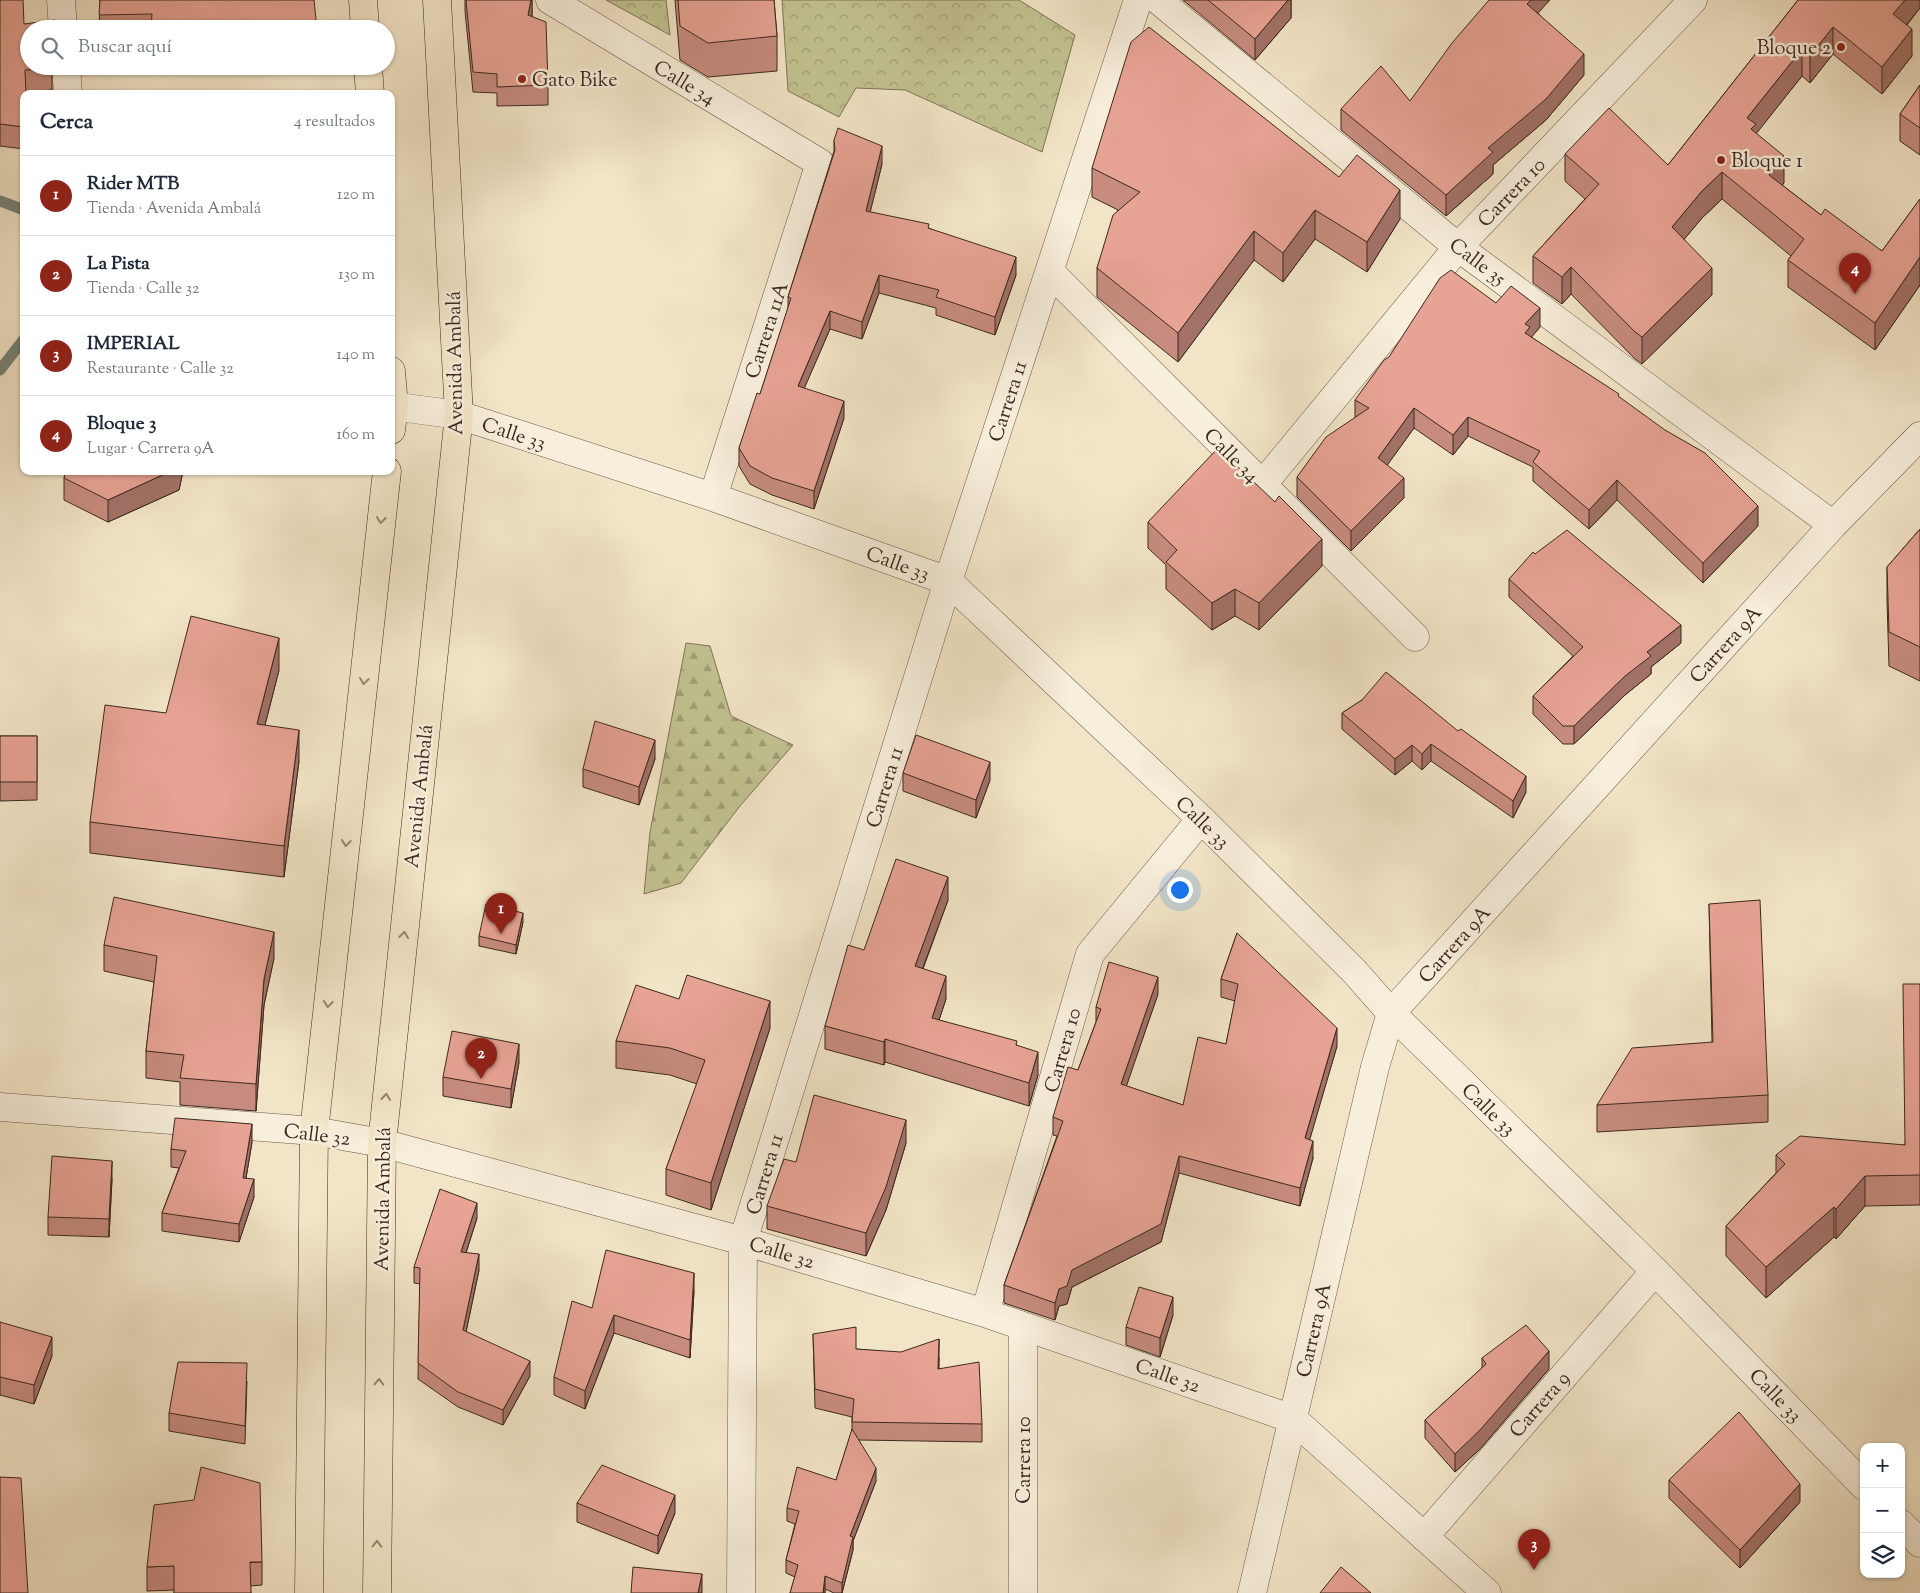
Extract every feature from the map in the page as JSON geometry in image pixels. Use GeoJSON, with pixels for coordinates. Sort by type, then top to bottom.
{"type":"FeatureCollection","features":[{"type":"Feature","properties":{"kind":"main road"},"geometry":{"type":"LineString","coordinates":[[362,0],[364,20]]}},
{"type":"Feature","properties":{"kind":"main road","name":"Avenida Ambalá"},"geometry":{"type":"LineString","coordinates":[[376,1593],[382,1143],[459,415],[437,0]]}},
{"type":"Feature","properties":{"kind":"main road"},"geometry":{"type":"LineString","coordinates":[[369,75],[370,90]]}},
{"type":"Feature","properties":{"kind":"main road"},"geometry":{"type":"LineString","coordinates":[[309,1593],[314,1131],[387,475]]}},
{"type":"Feature","properties":{"kind":"street"},"geometry":{"type":"LineString","coordinates":[[61,0],[62,20]]}},
{"type":"Feature","properties":{"kind":"street","name":"Calle 34"},"geometry":{"type":"LineString","coordinates":[[550,0],[820,163]]}},
{"type":"Feature","properties":{"kind":"street","name":"Carrera 11"},"geometry":{"type":"LineString","coordinates":[[742,1593],[743,1241],[948,581],[1138,0]]}},
{"type":"Feature","properties":{"kind":"street","name":"Calle 35"},"geometry":{"type":"LineString","coordinates":[[1158,0],[1458,247],[1833,525]]}},
{"type":"Feature","properties":{"kind":"street","name":"Carrera 10"},"geometry":{"type":"LineString","coordinates":[[1262,485],[1458,247],[1693,0]]}},
{"type":"Feature","properties":{"kind":"street"},"geometry":{"type":"LineString","coordinates":[[67,75],[68,90]]}},
{"type":"Feature","properties":{"kind":"street","name":"Carrera 11A"},"geometry":{"type":"LineString","coordinates":[[713,497],[820,163]]}},
{"type":"Feature","properties":{"kind":"street","name":"Calle 34"},"geometry":{"type":"LineString","coordinates":[[1050,272],[1415,636]]}},
{"type":"Feature","properties":{"kind":"street","name":"Calle 33"},"geometry":{"type":"LineString","coordinates":[[395,414],[459,415],[713,497],[948,581],[1201,819],[1354,971],[1391,1013],[1654,1271],[1860,1482]]}},
{"type":"Feature","properties":{"kind":"street","name":"Carrera 9A"},"geometry":{"type":"LineString","coordinates":[[1252,1593],[1375,1068],[1391,1013],[1833,525],[1920,436]]}},
{"type":"Feature","properties":{"kind":"street","name":"Carrera 10"},"geometry":{"type":"LineString","coordinates":[[985,1314],[1090,954],[1201,819]]}},
{"type":"Feature","properties":{"kind":"street","name":"Calle 32"},"geometry":{"type":"LineString","coordinates":[[0,1107],[314,1131],[382,1143],[743,1241],[1022,1326],[1293,1419],[1487,1593]]}},
{"type":"Feature","properties":{"kind":"street","name":"Carrera 9"},"geometry":{"type":"LineString","coordinates":[[1424,1537],[1654,1271]]}},
{"type":"Feature","properties":{"kind":"street","name":"Carrera 10"},"geometry":{"type":"LineString","coordinates":[[1022,1326],[1023,1593]]}},
{"type":"Feature","properties":{"kind":"street"},"geometry":{"type":"LineString","coordinates":[[1905,1528],[1920,1543]]}},
{"type":"Feature","properties":{"kind":"green space"},"geometry":{"type":"Polygon","coordinates":[[[606,0],[666,0],[670,35],[606,0]]]}},
{"type":"Feature","properties":{"kind":"green space"},"geometry":{"type":"Polygon","coordinates":[[[782,0],[1019,0],[1075,35],[1042,152],[905,90],[856,88],[839,117],[788,91],[782,0]]]}},
{"type":"Feature","properties":{"kind":"green space"},"geometry":{"type":"Polygon","coordinates":[[[686,643],[710,646],[731,716],[793,745],[740,806],[681,883],[644,894],[650,832],[686,643]]]}},
{"type":"Feature","properties":{"kind":"building"},"geometry":{"type":"Polygon","coordinates":[[[0,0],[23,0],[24,20],[20,20],[20,75],[25,75],[26,90],[20,90],[20,126],[0,124],[0,0]]]}},
{"type":"Feature","properties":{"kind":"building"},"geometry":{"type":"Polygon","coordinates":[[[100,0],[314,0],[316,20],[152,20],[152,14],[99,15],[100,0]]]}},
{"type":"Feature","properties":{"kind":"building"},"geometry":{"type":"Polygon","coordinates":[[[466,0],[531,0],[528,15],[546,22],[548,85],[497,87],[497,74],[473,72],[466,0]]]}},
{"type":"Feature","properties":{"kind":"building"},"geometry":{"type":"Polygon","coordinates":[[[678,0],[774,0],[777,36],[708,43],[680,26],[678,0]]]}},
{"type":"Feature","properties":{"kind":"building"},"geometry":{"type":"Polygon","coordinates":[[[1208,0],[1288,0],[1255,39],[1208,0]]]}},
{"type":"Feature","properties":{"kind":"building"},"geometry":{"type":"Polygon","coordinates":[[[1489,0],[1531,0],[1527,4],[1584,54],[1546,99],[1488,148],[1493,152],[1446,195],[1341,109],[1381,66],[1410,101],[1452,43],[1489,0]]]}},
{"type":"Feature","properties":{"kind":"building"},"geometry":{"type":"Polygon","coordinates":[[[1798,0],[1905,0],[1893,14],[1912,29],[1882,67],[1833,27],[1810,56],[1802,49],[1747,118],[1756,124],[1751,129],[1784,156],[1769,175],[1821,215],[1825,209],[1882,251],[1920,199],[1920,257],[1875,323],[1788,260],[1804,239],[1722,172],[1702,191],[1672,227],[1712,268],[1642,337],[1571,267],[1562,277],[1533,256],[1599,184],[1565,154],[1609,108],[1668,165],[1798,0]]]}},
{"type":"Feature","properties":{"kind":"building"},"geometry":{"type":"Polygon","coordinates":[[[1149,27],[1339,177],[1357,155],[1400,190],[1367,242],[1315,210],[1283,253],[1254,231],[1178,333],[1097,268],[1113,215],[1140,192],[1092,168],[1131,42],[1149,27]]]}},
{"type":"Feature","properties":{"kind":"building"},"geometry":{"type":"Polygon","coordinates":[[[1920,85],[1920,128],[1900,114],[1920,85]]]}},
{"type":"Feature","properties":{"kind":"building"},"geometry":{"type":"Polygon","coordinates":[[[838,128],[882,146],[866,211],[929,224],[928,228],[1016,257],[995,317],[936,297],[939,290],[879,275],[862,322],[830,311],[798,386],[844,401],[814,491],[772,478],[750,466],[739,448],[757,393],[760,394],[791,298],[788,297],[835,150],[834,140],[838,128]]]}},
{"type":"Feature","properties":{"kind":"building"},"geometry":{"type":"Polygon","coordinates":[[[1451,270],[1496,303],[1511,286],[1540,308],[1525,324],[1530,327],[1525,333],[1619,394],[1618,396],[1665,430],[1705,453],[1758,506],[1703,563],[1617,480],[1589,510],[1533,462],[1540,451],[1468,417],[1453,435],[1414,408],[1378,458],[1404,478],[1351,531],[1297,477],[1326,437],[1369,408],[1355,400],[1384,360],[1389,357],[1440,278],[1451,270]]]}},
{"type":"Feature","properties":{"kind":"building"},"geometry":{"type":"Polygon","coordinates":[[[1218,448],[1275,502],[1279,496],[1322,539],[1259,603],[1235,589],[1212,603],[1166,562],[1177,550],[1148,522],[1218,448]]]}},
{"type":"Feature","properties":{"kind":"building"},"geometry":{"type":"Polygon","coordinates":[[[65,475],[162,475],[108,500],[64,478],[65,475]]]}},
{"type":"Feature","properties":{"kind":"building"},"geometry":{"type":"Polygon","coordinates":[[[1920,529],[1920,647],[1889,632],[1887,567],[1920,529]]]}},
{"type":"Feature","properties":{"kind":"building"},"geometry":{"type":"Polygon","coordinates":[[[1567,530],[1681,625],[1647,652],[1651,656],[1625,676],[1574,726],[1563,726],[1533,696],[1583,647],[1509,579],[1533,552],[1535,554],[1567,530]]]}},
{"type":"Feature","properties":{"kind":"building"},"geometry":{"type":"Polygon","coordinates":[[[191,616],[279,638],[257,724],[299,730],[284,846],[90,822],[105,705],[166,713],[191,616]]]}},
{"type":"Feature","properties":{"kind":"building"},"geometry":{"type":"Polygon","coordinates":[[[1386,672],[1458,731],[1461,729],[1526,776],[1513,801],[1431,744],[1422,754],[1412,745],[1395,759],[1342,713],[1362,700],[1386,672]]]}},
{"type":"Feature","properties":{"kind":"building"},"geometry":{"type":"Polygon","coordinates":[[[595,721],[655,740],[639,787],[583,769],[595,721]]]}},
{"type":"Feature","properties":{"kind":"building"},"geometry":{"type":"Polygon","coordinates":[[[916,735],[990,762],[976,800],[903,773],[916,735]]]}},
{"type":"Feature","properties":{"kind":"building"},"geometry":{"type":"Polygon","coordinates":[[[0,736],[37,736],[37,782],[0,782],[0,736]]]}},
{"type":"Feature","properties":{"kind":"building"},"geometry":{"type":"Polygon","coordinates":[[[896,859],[948,877],[915,966],[946,976],[932,1018],[1017,1041],[1016,1045],[1038,1052],[1029,1083],[885,1039],[884,1042],[825,1026],[848,945],[864,950],[896,859]]]}},
{"type":"Feature","properties":{"kind":"building"},"geometry":{"type":"Polygon","coordinates":[[[114,897],[274,932],[264,979],[256,1084],[180,1078],[184,1055],[146,1051],[157,956],[104,945],[114,897]]]}},
{"type":"Feature","properties":{"kind":"building"},"geometry":{"type":"Polygon","coordinates":[[[1760,900],[1768,1095],[1597,1105],[1632,1048],[1713,1042],[1709,904],[1760,900]]]}},
{"type":"Feature","properties":{"kind":"building"},"geometry":{"type":"Polygon","coordinates":[[[486,904],[523,913],[516,945],[479,936],[486,904]]]}},
{"type":"Feature","properties":{"kind":"building"},"geometry":{"type":"Polygon","coordinates":[[[1237,933],[1337,1028],[1305,1138],[1313,1141],[1300,1188],[1179,1156],[1161,1224],[1072,1270],[1067,1286],[1059,1289],[1055,1303],[1004,1285],[1063,1121],[1053,1117],[1068,1067],[1078,1070],[1101,1009],[1096,1007],[1109,962],[1158,977],[1121,1084],[1183,1105],[1198,1037],[1226,1044],[1238,984],[1221,979],[1237,933]]]}},
{"type":"Feature","properties":{"kind":"building"},"geometry":{"type":"Polygon","coordinates":[[[687,975],[770,1001],[711,1183],[666,1169],[705,1060],[670,1048],[616,1041],[636,985],[679,999],[687,975]]]}},
{"type":"Feature","properties":{"kind":"building"},"geometry":{"type":"Polygon","coordinates":[[[1903,984],[1920,984],[1920,1175],[1865,1176],[1836,1209],[1834,1207],[1766,1267],[1726,1226],[1785,1164],[1776,1155],[1800,1136],[1905,1145],[1903,984]]]}},
{"type":"Feature","properties":{"kind":"building"},"geometry":{"type":"Polygon","coordinates":[[[452,1031],[519,1044],[511,1089],[443,1077],[452,1031]]]}},
{"type":"Feature","properties":{"kind":"building"},"geometry":{"type":"Polygon","coordinates":[[[814,1095],[906,1120],[886,1187],[866,1233],[767,1206],[784,1159],[796,1162],[814,1095]]]}},
{"type":"Feature","properties":{"kind":"building"},"geometry":{"type":"Polygon","coordinates":[[[175,1118],[252,1124],[243,1178],[254,1179],[239,1224],[162,1213],[186,1151],[171,1149],[175,1118]]]}},
{"type":"Feature","properties":{"kind":"building"},"geometry":{"type":"Polygon","coordinates":[[[52,1156],[112,1161],[109,1219],[48,1217],[52,1156]]]}},
{"type":"Feature","properties":{"kind":"building"},"geometry":{"type":"Polygon","coordinates":[[[440,1189],[477,1203],[461,1252],[479,1254],[463,1330],[530,1361],[503,1410],[458,1392],[418,1363],[420,1268],[414,1267],[440,1189]]]}},
{"type":"Feature","properties":{"kind":"building"},"geometry":{"type":"Polygon","coordinates":[[[606,1250],[694,1273],[690,1340],[614,1315],[585,1391],[554,1377],[572,1301],[592,1308],[606,1250]]]}},
{"type":"Feature","properties":{"kind":"building"},"geometry":{"type":"Polygon","coordinates":[[[1139,1287],[1173,1297],[1160,1338],[1126,1327],[1139,1287]]]}},
{"type":"Feature","properties":{"kind":"building"},"geometry":{"type":"Polygon","coordinates":[[[0,1322],[52,1337],[34,1385],[0,1377],[0,1322]]]}},
{"type":"Feature","properties":{"kind":"building"},"geometry":{"type":"Polygon","coordinates":[[[1526,1325],[1549,1351],[1480,1430],[1455,1454],[1425,1420],[1486,1364],[1482,1358],[1526,1325]]]}},
{"type":"Feature","properties":{"kind":"building"},"geometry":{"type":"Polygon","coordinates":[[[856,1327],[856,1349],[901,1352],[939,1339],[938,1369],[979,1362],[982,1424],[852,1422],[854,1399],[815,1389],[813,1334],[856,1327]]]}},
{"type":"Feature","properties":{"kind":"building"},"geometry":{"type":"Polygon","coordinates":[[[178,1362],[247,1363],[245,1426],[169,1413],[178,1362]]]}},
{"type":"Feature","properties":{"kind":"building"},"geometry":{"type":"Polygon","coordinates":[[[1739,1412],[1800,1484],[1740,1550],[1669,1480],[1739,1412]]]}},
{"type":"Feature","properties":{"kind":"building"},"geometry":{"type":"Polygon","coordinates":[[[852,1429],[876,1468],[850,1536],[853,1537],[842,1583],[825,1576],[823,1593],[790,1593],[798,1565],[786,1560],[799,1511],[787,1508],[797,1467],[836,1480],[852,1429]]]}},
{"type":"Feature","properties":{"kind":"building"},"geometry":{"type":"Polygon","coordinates":[[[602,1465],[675,1495],[658,1536],[577,1503],[602,1465]]]}},
{"type":"Feature","properties":{"kind":"building"},"geometry":{"type":"Polygon","coordinates":[[[201,1467],[260,1483],[262,1562],[250,1562],[251,1593],[174,1593],[174,1566],[147,1567],[154,1505],[194,1500],[201,1467]]]}},
{"type":"Feature","properties":{"kind":"building"},"geometry":{"type":"Polygon","coordinates":[[[0,1477],[21,1478],[28,1593],[0,1593],[0,1477]]]}},
{"type":"Feature","properties":{"kind":"building"},"geometry":{"type":"Polygon","coordinates":[[[633,1567],[702,1574],[698,1593],[631,1593],[633,1567]]]}},
{"type":"Feature","properties":{"kind":"building"},"geometry":{"type":"Polygon","coordinates":[[[1341,1567],[1371,1593],[1320,1593],[1341,1567]]]}},
{"type":"Feature","properties":{"kind":"waterway"},"geometry":{"type":"LineString","coordinates":[[0,201],[20,208]]}},
{"type":"Feature","properties":{"kind":"waterway"},"geometry":{"type":"LineString","coordinates":[[0,370],[20,344]]}},
{"type":"Feature","properties":{"kind":"place","name":"Bloque 2"},"geometry":{"type":"Point","coordinates":[1841,47]}},
{"type":"Feature","properties":{"kind":"place","name":"Gato Bike"},"geometry":{"type":"Point","coordinates":[522,79]}},
{"type":"Feature","properties":{"kind":"place","name":"Bloque 1"},"geometry":{"type":"Point","coordinates":[1721,160]}},
{"type":"Feature","properties":{"kind":"place","name":"Bloque 3"},"geometry":{"type":"Point","coordinates":[1855,294]}},
{"type":"Feature","properties":{"kind":"place","name":"Rider MTB"},"geometry":{"type":"Point","coordinates":[501,934]}},
{"type":"Feature","properties":{"kind":"place","name":"La Pista"},"geometry":{"type":"Point","coordinates":[481,1079]}},
{"type":"Feature","properties":{"kind":"place","name":"IMPERIAL"},"geometry":{"type":"Point","coordinates":[1534,1570]}}]}
